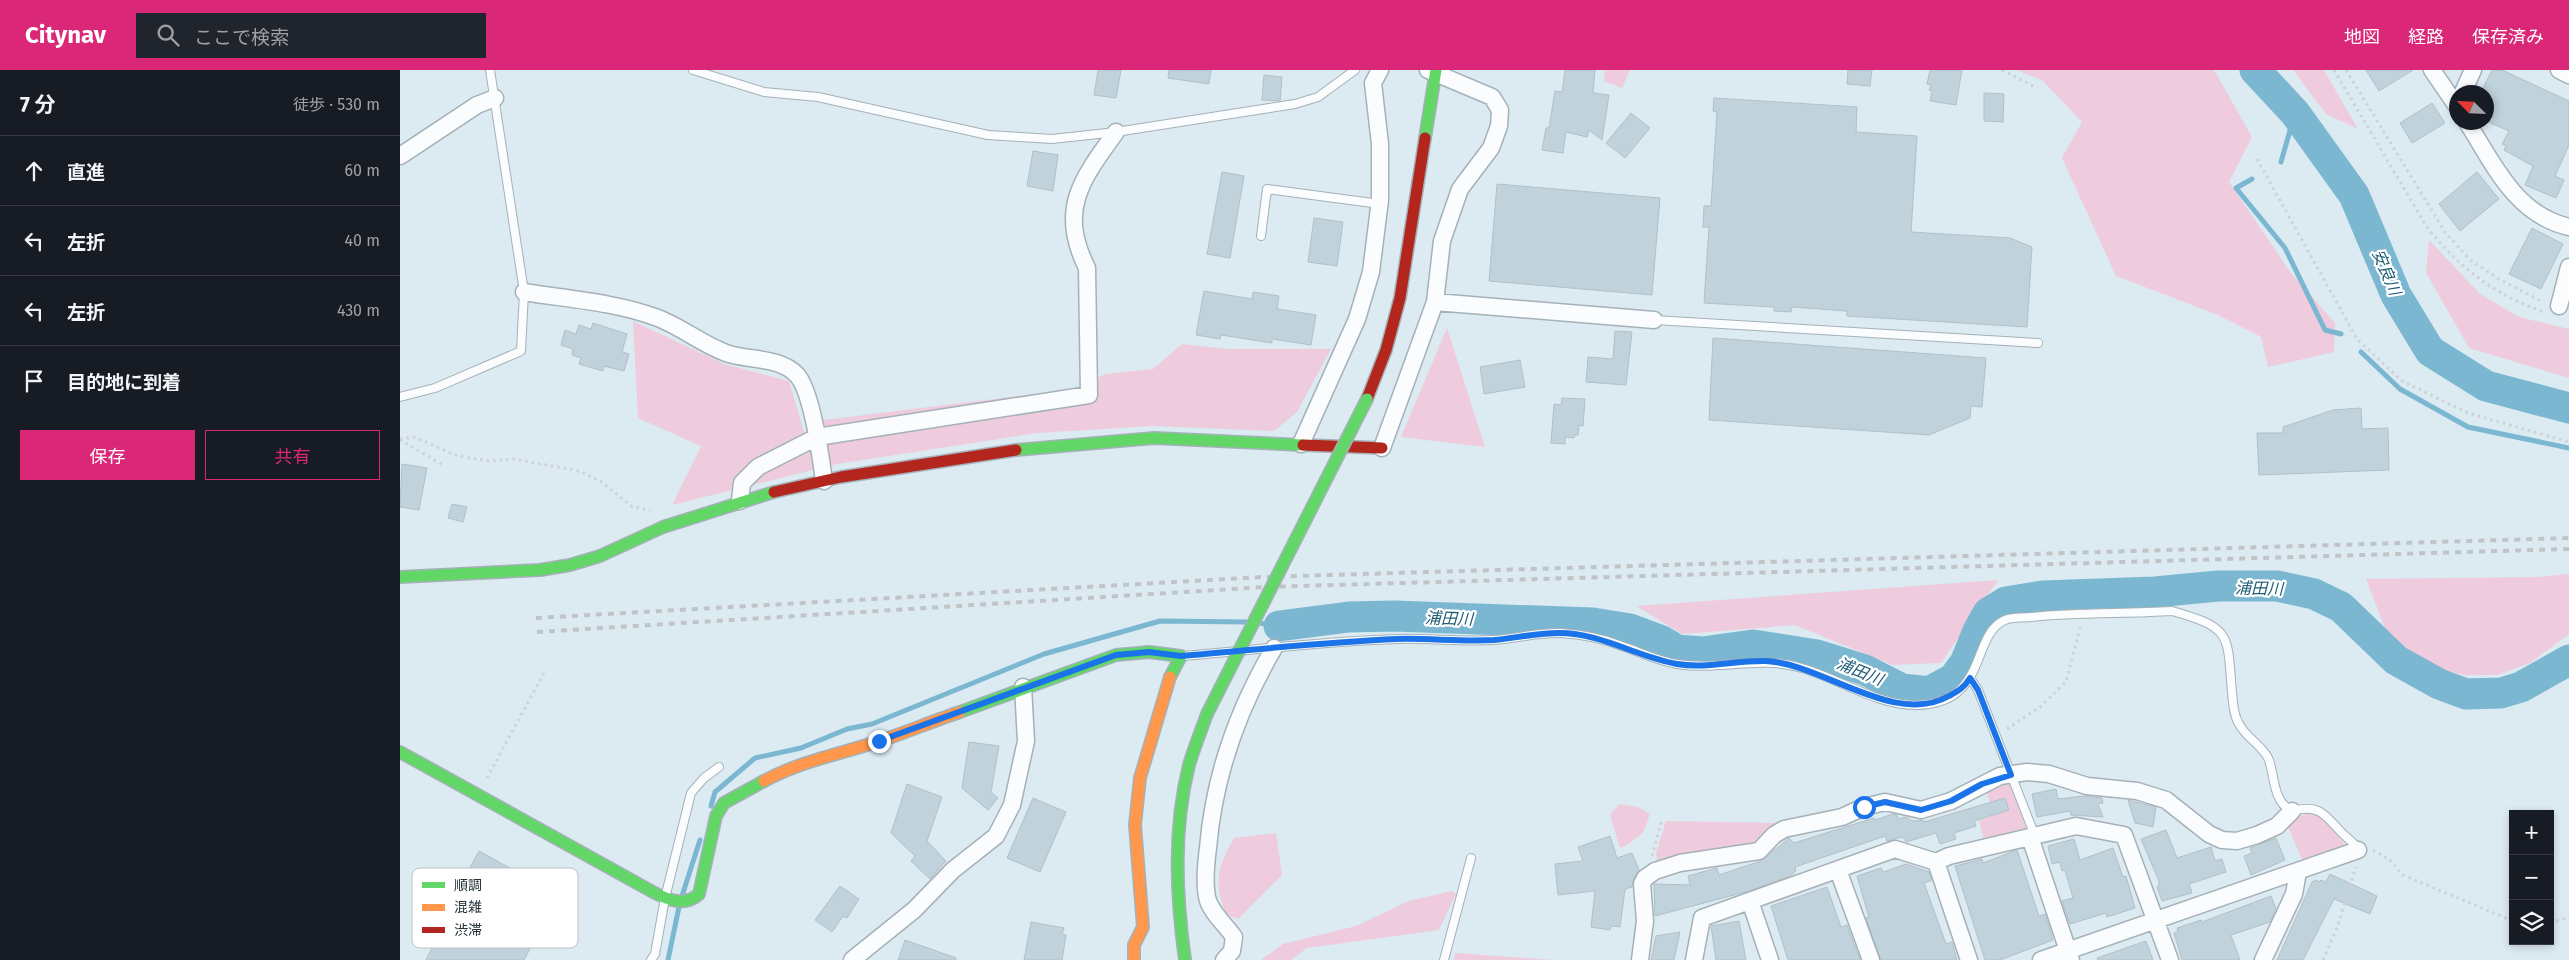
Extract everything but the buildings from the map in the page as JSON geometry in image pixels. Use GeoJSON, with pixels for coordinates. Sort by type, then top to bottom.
{"type":"FeatureCollection","features":[{"type":"Feature","properties":{"kind":"street"},"geometry":{"type":"LineString","coordinates":[[1301,444],[1357,319],[1371,272],[1380,204],[1380,144],[1373,83],[1380,70]]}},
{"type":"Feature","properties":{"kind":"street"},"geometry":{"type":"LineString","coordinates":[[2432,70],[2449,95]]}},
{"type":"Feature","properties":{"kind":"street"},"geometry":{"type":"LineString","coordinates":[[2466,85],[2473,70]]}},
{"type":"Feature","properties":{"kind":"street"},"geometry":{"type":"LineString","coordinates":[[2559,70],[2569,75]]}},
{"type":"Feature","properties":{"kind":"street"},"geometry":{"type":"LineString","coordinates":[[400,577],[540,570],[570,565],[600,556],[678,522],[740,501],[824,481],[1002,452],[1154,438],[1301,444],[1382,448],[1419,352],[1435,302],[1442,241],[1460,189],[1491,148],[1500,126],[1500,110],[1492,97],[1433,71],[1400,298],[1386,350],[1367,398],[1208,714],[1188,769],[1180,812],[1175,861],[1185,960]]}},
{"type":"Feature","properties":{"kind":"street"},"geometry":{"type":"LineString","coordinates":[[400,156],[477,105],[495,98]]}},
{"type":"Feature","properties":{"kind":"street"},"geometry":{"type":"LineString","coordinates":[[2472,130],[2510,190],[2541,217],[2569,227]]}},
{"type":"Feature","properties":{"kind":"street"},"geometry":{"type":"LineString","coordinates":[[740,501],[742,483],[758,467],[817,437],[1089,396],[1087,268],[1078,251],[1073,231],[1075,201],[1093,164],[1116,132]]}},
{"type":"Feature","properties":{"kind":"street"},"geometry":{"type":"LineString","coordinates":[[2554,311],[2569,267]]}},
{"type":"Feature","properties":{"kind":"street"},"geometry":{"type":"LineString","coordinates":[[524,292],[623,309],[656,317],[726,353],[782,365],[798,376],[809,404],[817,437],[824,481]]}},
{"type":"Feature","properties":{"kind":"street"},"geometry":{"type":"LineString","coordinates":[[1435,302],[1654,320]]}},
{"type":"Feature","properties":{"kind":"street"},"geometry":{"type":"LineString","coordinates":[[1224,960],[1232,952],[1234,937],[1213,912],[1207,898],[1206,865],[1210,820],[1231,737],[1259,673],[1274,648]]}},
{"type":"Feature","properties":{"kind":"street"},"geometry":{"type":"LineString","coordinates":[[400,752],[664,898],[689,902],[694,901],[699,894],[716,816],[724,803],[780,772],[820,757],[879,741],[1116,655],[1149,652],[1181,656],[1166,686],[1140,778],[1135,825],[1143,927],[1134,945],[1134,960]]}},
{"type":"Feature","properties":{"kind":"street"},"geometry":{"type":"LineString","coordinates":[[852,960],[914,910],[953,870],[996,836],[1012,805],[1026,741],[1023,688]]}},
{"type":"Feature","properties":{"kind":"street"},"geometry":{"type":"LineString","coordinates":[[1640,960],[1645,921],[1642,884],[1645,878],[1656,871],[1680,863],[1759,851],[1784,829],[1842,817],[1864,807],[1885,802],[1921,810],[1951,801],[1982,784],[2027,772],[2049,774],[2087,786],[2112,787],[2166,800],[2209,834],[2222,840],[2237,841],[2257,835],[2277,826],[2292,811]]}},
{"type":"Feature","properties":{"kind":"street"},"geometry":{"type":"LineString","coordinates":[[1694,960],[1702,918],[1896,849],[1936,862],[1949,856],[2076,826],[2124,835],[2170,960]]}},
{"type":"Feature","properties":{"kind":"street"},"geometry":{"type":"LineString","coordinates":[[2033,836],[2070,955]]}},
{"type":"Feature","properties":{"kind":"street"},"geometry":{"type":"LineString","coordinates":[[2041,960],[2070,955],[2358,850]]}},
{"type":"Feature","properties":{"kind":"street"},"geometry":{"type":"LineString","coordinates":[[1936,862],[1969,960]]}},
{"type":"Feature","properties":{"kind":"street"},"geometry":{"type":"LineString","coordinates":[[1838,870],[1871,960]]}},
{"type":"Feature","properties":{"kind":"street"},"geometry":{"type":"LineString","coordinates":[[2263,960],[2294,894],[2298,872]]}},
{"type":"Feature","properties":{"kind":"street"},"geometry":{"type":"LineString","coordinates":[[1750,901],[1770,960]]}},
{"type":"Feature","properties":{"kind":"lane"},"geometry":{"type":"LineString","coordinates":[[400,398],[436,388],[521,351],[524,292],[490,70]]}},
{"type":"Feature","properties":{"kind":"lane"},"geometry":{"type":"LineString","coordinates":[[693,70],[764,92],[818,98],[988,135],[1052,139],[1116,132],[1295,104],[1318,97],[1355,70]]}},
{"type":"Feature","properties":{"kind":"lane"},"geometry":{"type":"LineString","coordinates":[[1261,236],[1267,189],[1380,204]]}},
{"type":"Feature","properties":{"kind":"lane"},"geometry":{"type":"LineString","coordinates":[[1654,320],[2038,343]]}},
{"type":"Feature","properties":{"kind":"lane"},"geometry":{"type":"LineString","coordinates":[[1181,656],[1398,639],[1493,640],[1561,633],[1619,645],[1658,660],[1678,664],[1698,666],[1766,661],[1786,664],[1827,677],[1861,692],[1895,702],[1915,705],[1940,700],[1964,687],[1970,678],[1985,643],[2004,620],[2082,614],[2172,611],[2190,616],[2221,631],[2230,656],[2233,710],[2238,724],[2249,738],[2264,751],[2269,760],[2281,804],[2292,811],[2307,807],[2329,816],[2355,844],[2358,850]]}},
{"type":"Feature","properties":{"kind":"lane"},"geometry":{"type":"LineString","coordinates":[[1970,678],[1978,690],[2033,836]]}},
{"type":"Feature","properties":{"kind":"lane"},"geometry":{"type":"LineString","coordinates":[[651,960],[656,954],[664,898],[691,793],[704,778],[720,766]]}},
{"type":"Feature","properties":{"kind":"lane"},"geometry":{"type":"LineString","coordinates":[[1444,960],[1471,858]]}},
{"type":"Feature","properties":{"kind":"path"},"geometry":{"type":"LineString","coordinates":[[2002,70],[2037,88]]}},
{"type":"Feature","properties":{"kind":"path"},"geometry":{"type":"LineString","coordinates":[[2334,70],[2428,229],[2444,247],[2469,273],[2494,290],[2554,311]]}},
{"type":"Feature","properties":{"kind":"path"},"geometry":{"type":"LineString","coordinates":[[2346,70],[2445,232],[2470,260],[2554,311]]}},
{"type":"Feature","properties":{"kind":"path"},"geometry":{"type":"LineString","coordinates":[[2257,159],[2357,339],[2402,382],[2468,413],[2569,442]]}},
{"type":"Feature","properties":{"kind":"path"},"geometry":{"type":"LineString","coordinates":[[400,440],[414,437],[458,456],[489,461],[514,459],[579,471],[602,482],[632,506],[656,512],[678,522]]}},
{"type":"Feature","properties":{"kind":"path"},"geometry":{"type":"LineString","coordinates":[[400,440],[443,465]]}},
{"type":"Feature","properties":{"kind":"path"},"geometry":{"type":"LineString","coordinates":[[1997,742],[2007,729],[2040,707],[2066,682],[2081,630],[2082,614]]}},
{"type":"Feature","properties":{"kind":"path"},"geometry":{"type":"LineString","coordinates":[[478,796],[544,673]]}},
{"type":"Feature","properties":{"kind":"path"},"geometry":{"type":"LineString","coordinates":[[1656,871],[1652,856],[1662,819]]}},
{"type":"Feature","properties":{"kind":"path"},"geometry":{"type":"LineString","coordinates":[[2323,960],[2338,925],[2357,865],[2358,850],[2376,850],[2388,859],[2403,875],[2509,919]]}},
{"type":"Feature","properties":{"kind":"path"},"geometry":{"type":"LineString","coordinates":[[2554,921],[2569,917]]}},
{"type":"Feature","properties":{"kind":"shaded area"},"geometry":{"type":"Polygon","coordinates":[[[1605,70],[1630,70],[1622,88],[1604,81],[1605,70]]]}},
{"type":"Feature","properties":{"kind":"shaded area"},"geometry":{"type":"Polygon","coordinates":[[[2017,70],[2214,70],[2252,137],[2229,182],[2291,273],[2335,323],[2334,352],[2268,367],[2261,337],[2218,315],[2116,276],[2062,158],[2082,122],[2043,81],[2017,70]]]}},
{"type":"Feature","properties":{"kind":"shaded area"},"geometry":{"type":"Polygon","coordinates":[[[2293,70],[2324,70],[2358,129],[2326,114],[2293,70]]]}},
{"type":"Feature","properties":{"kind":"shaded area"},"geometry":{"type":"Polygon","coordinates":[[[2429,240],[2480,294],[2519,317],[2569,329],[2569,378],[2469,348],[2426,273],[2429,240]]]}},
{"type":"Feature","properties":{"kind":"shaded area"},"geometry":{"type":"Polygon","coordinates":[[[633,321],[724,364],[789,381],[804,432],[824,420],[1075,389],[1105,374],[1153,369],[1182,344],[1226,349],[1331,349],[1297,412],[1274,431],[1154,426],[1037,433],[837,464],[672,505],[701,446],[638,418],[633,321]]]}},
{"type":"Feature","properties":{"kind":"shaded area"},"geometry":{"type":"Polygon","coordinates":[[[1447,328],[1485,447],[1401,437],[1447,328]]]}},
{"type":"Feature","properties":{"kind":"shaded area"},"geometry":{"type":"Polygon","coordinates":[[[2569,574],[2569,634],[2530,663],[2498,675],[2463,675],[2436,668],[2411,657],[2385,628],[2366,579],[2538,577],[2569,574]]]}},
{"type":"Feature","properties":{"kind":"shaded area"},"geometry":{"type":"Polygon","coordinates":[[[1998,580],[1941,663],[1893,665],[1795,625],[1682,634],[1636,606],[1998,580]]]}},
{"type":"Feature","properties":{"kind":"shaded area"},"geometry":{"type":"Polygon","coordinates":[[[2008,779],[2028,830],[1984,840],[1979,821],[1994,815],[1985,787],[2008,779]]]}},
{"type":"Feature","properties":{"kind":"shaded area"},"geometry":{"type":"Polygon","coordinates":[[[1619,804],[1638,807],[1650,814],[1643,833],[1620,848],[1610,815],[1619,804]]]}},
{"type":"Feature","properties":{"kind":"shaded area"},"geometry":{"type":"Polygon","coordinates":[[[2311,812],[2322,816],[2345,845],[2303,862],[2286,822],[2311,812]]]}},
{"type":"Feature","properties":{"kind":"shaded area"},"geometry":{"type":"Polygon","coordinates":[[[1666,821],[1781,823],[1753,847],[1658,865],[1656,853],[1666,821]]]}},
{"type":"Feature","properties":{"kind":"shaded area"},"geometry":{"type":"Polygon","coordinates":[[[1276,833],[1282,875],[1238,919],[1226,914],[1220,893],[1219,875],[1224,857],[1234,838],[1276,833]]]}},
{"type":"Feature","properties":{"kind":"shaded area"},"geometry":{"type":"Polygon","coordinates":[[[1452,891],[1456,894],[1439,930],[1307,948],[1291,960],[1261,960],[1283,944],[1356,926],[1409,901],[1452,891]]]}},
{"type":"Feature","properties":{"kind":"shaded area"},"geometry":{"type":"Polygon","coordinates":[[[1455,953],[1553,960],[1454,960],[1455,953]]]}},
{"type":"Feature","properties":{"kind":"waterway","name":"安良川"},"geometry":{"type":"LineString","coordinates":[[2255,70],[2295,113],[2354,195],[2396,295],[2430,351],[2486,386],[2569,408]]}},
{"type":"Feature","properties":{"kind":"waterway"},"geometry":{"type":"LineString","coordinates":[[2281,162],[2295,113]]}},
{"type":"Feature","properties":{"kind":"waterway"},"geometry":{"type":"LineString","coordinates":[[2252,179],[2236,188],[2285,248],[2325,330],[2341,334]]}},
{"type":"Feature","properties":{"kind":"waterway"},"geometry":{"type":"LineString","coordinates":[[2361,352],[2400,389],[2468,427],[2569,448]]}},
{"type":"Feature","properties":{"kind":"waterway","name":"浦田川"},"geometry":{"type":"LineString","coordinates":[[1279,626],[1349,617],[1394,616],[1593,623],[1630,629],[1662,641],[1677,650],[1702,652],[1753,645],[1817,655],[1865,670],[1902,689],[1929,692],[1953,679],[1965,663],[1978,631],[1988,613],[2006,602],[2043,596],[2155,592],[2218,586],[2277,586],[2314,594],[2341,607],[2396,660],[2439,684],[2466,694],[2501,693],[2521,687],[2569,660]]}},
{"type":"Feature","properties":{"kind":"waterway"},"geometry":{"type":"LineString","coordinates":[[711,806],[715,792],[755,758],[801,748],[847,729],[872,724],[1044,654],[1160,621],[1246,622]]}},
{"type":"Feature","properties":{"kind":"waterway"},"geometry":{"type":"LineString","coordinates":[[1259,623],[1279,626]]}},
{"type":"Feature","properties":{"kind":"waterway"},"geometry":{"type":"LineString","coordinates":[[682,896],[700,840]]}},
{"type":"Feature","properties":{"kind":"waterway"},"geometry":{"type":"LineString","coordinates":[[668,960],[679,907]]}},
{"type":"Feature","properties":{"kind":"railway"},"geometry":{"type":"LineString","coordinates":[[536,618],[1263,577],[2569,538]]}},
{"type":"Feature","properties":{"kind":"railway"},"geometry":{"type":"LineString","coordinates":[[537,632],[1265,587],[2569,549]]}},
{"type":"Feature","properties":{"kind":"traffic: fast"},"geometry":{"type":"LineString","coordinates":[[1425,138],[1436,70]]}},
{"type":"Feature","properties":{"kind":"traffic: fast"},"geometry":{"type":"LineString","coordinates":[[1207,714],[1367,399]]}},
{"type":"Feature","properties":{"kind":"traffic: fast"},"geometry":{"type":"LineString","coordinates":[[1016,450],[1154,438],[1303,445]]}},
{"type":"Feature","properties":{"kind":"traffic: fast"},"geometry":{"type":"LineString","coordinates":[[400,577],[540,570],[570,565],[600,556],[663,527],[774,492]]}},
{"type":"Feature","properties":{"kind":"traffic: fast"},"geometry":{"type":"LineString","coordinates":[[960,712],[1116,655],[1149,652],[1181,656],[1170,677]]}},
{"type":"Feature","properties":{"kind":"traffic: fast"},"geometry":{"type":"LineString","coordinates":[[1185,960],[1178,887],[1180,813],[1189,765],[1207,714]]}},
{"type":"Feature","properties":{"kind":"traffic: fast"},"geometry":{"type":"LineString","coordinates":[[400,752],[653,892],[676,901],[688,900],[699,894],[716,816],[724,803],[764,781]]}},
{"type":"Feature","properties":{"kind":"traffic: slow"},"geometry":{"type":"LineString","coordinates":[[1134,960],[1134,945],[1143,927],[1135,825],[1140,778],[1170,677]]}},
{"type":"Feature","properties":{"kind":"traffic: slow"},"geometry":{"type":"LineString","coordinates":[[764,781],[806,763],[880,741],[960,712]]}},
{"type":"Feature","properties":{"kind":"traffic: jam"},"geometry":{"type":"LineString","coordinates":[[1367,399],[1386,350],[1400,298],[1425,138]]}},
{"type":"Feature","properties":{"kind":"traffic: jam"},"geometry":{"type":"LineString","coordinates":[[1303,445],[1382,448]]}},
{"type":"Feature","properties":{"kind":"traffic: jam"},"geometry":{"type":"LineString","coordinates":[[774,492],[841,477],[1016,450]]}},
{"type":"Feature","properties":{"kind":"route"},"geometry":{"type":"LineString","coordinates":[[879,741],[1116,655],[1149,652],[1181,656],[1398,639],[1493,640],[1561,633],[1619,645],[1658,660],[1678,664],[1698,666],[1766,661],[1802,667],[1861,692],[1895,702],[1915,705],[1940,700],[1964,687],[1970,678],[1978,690],[2003,759],[2011,775],[2000,776],[1951,801],[1921,810],[1885,802],[1864,807]]}}]}
